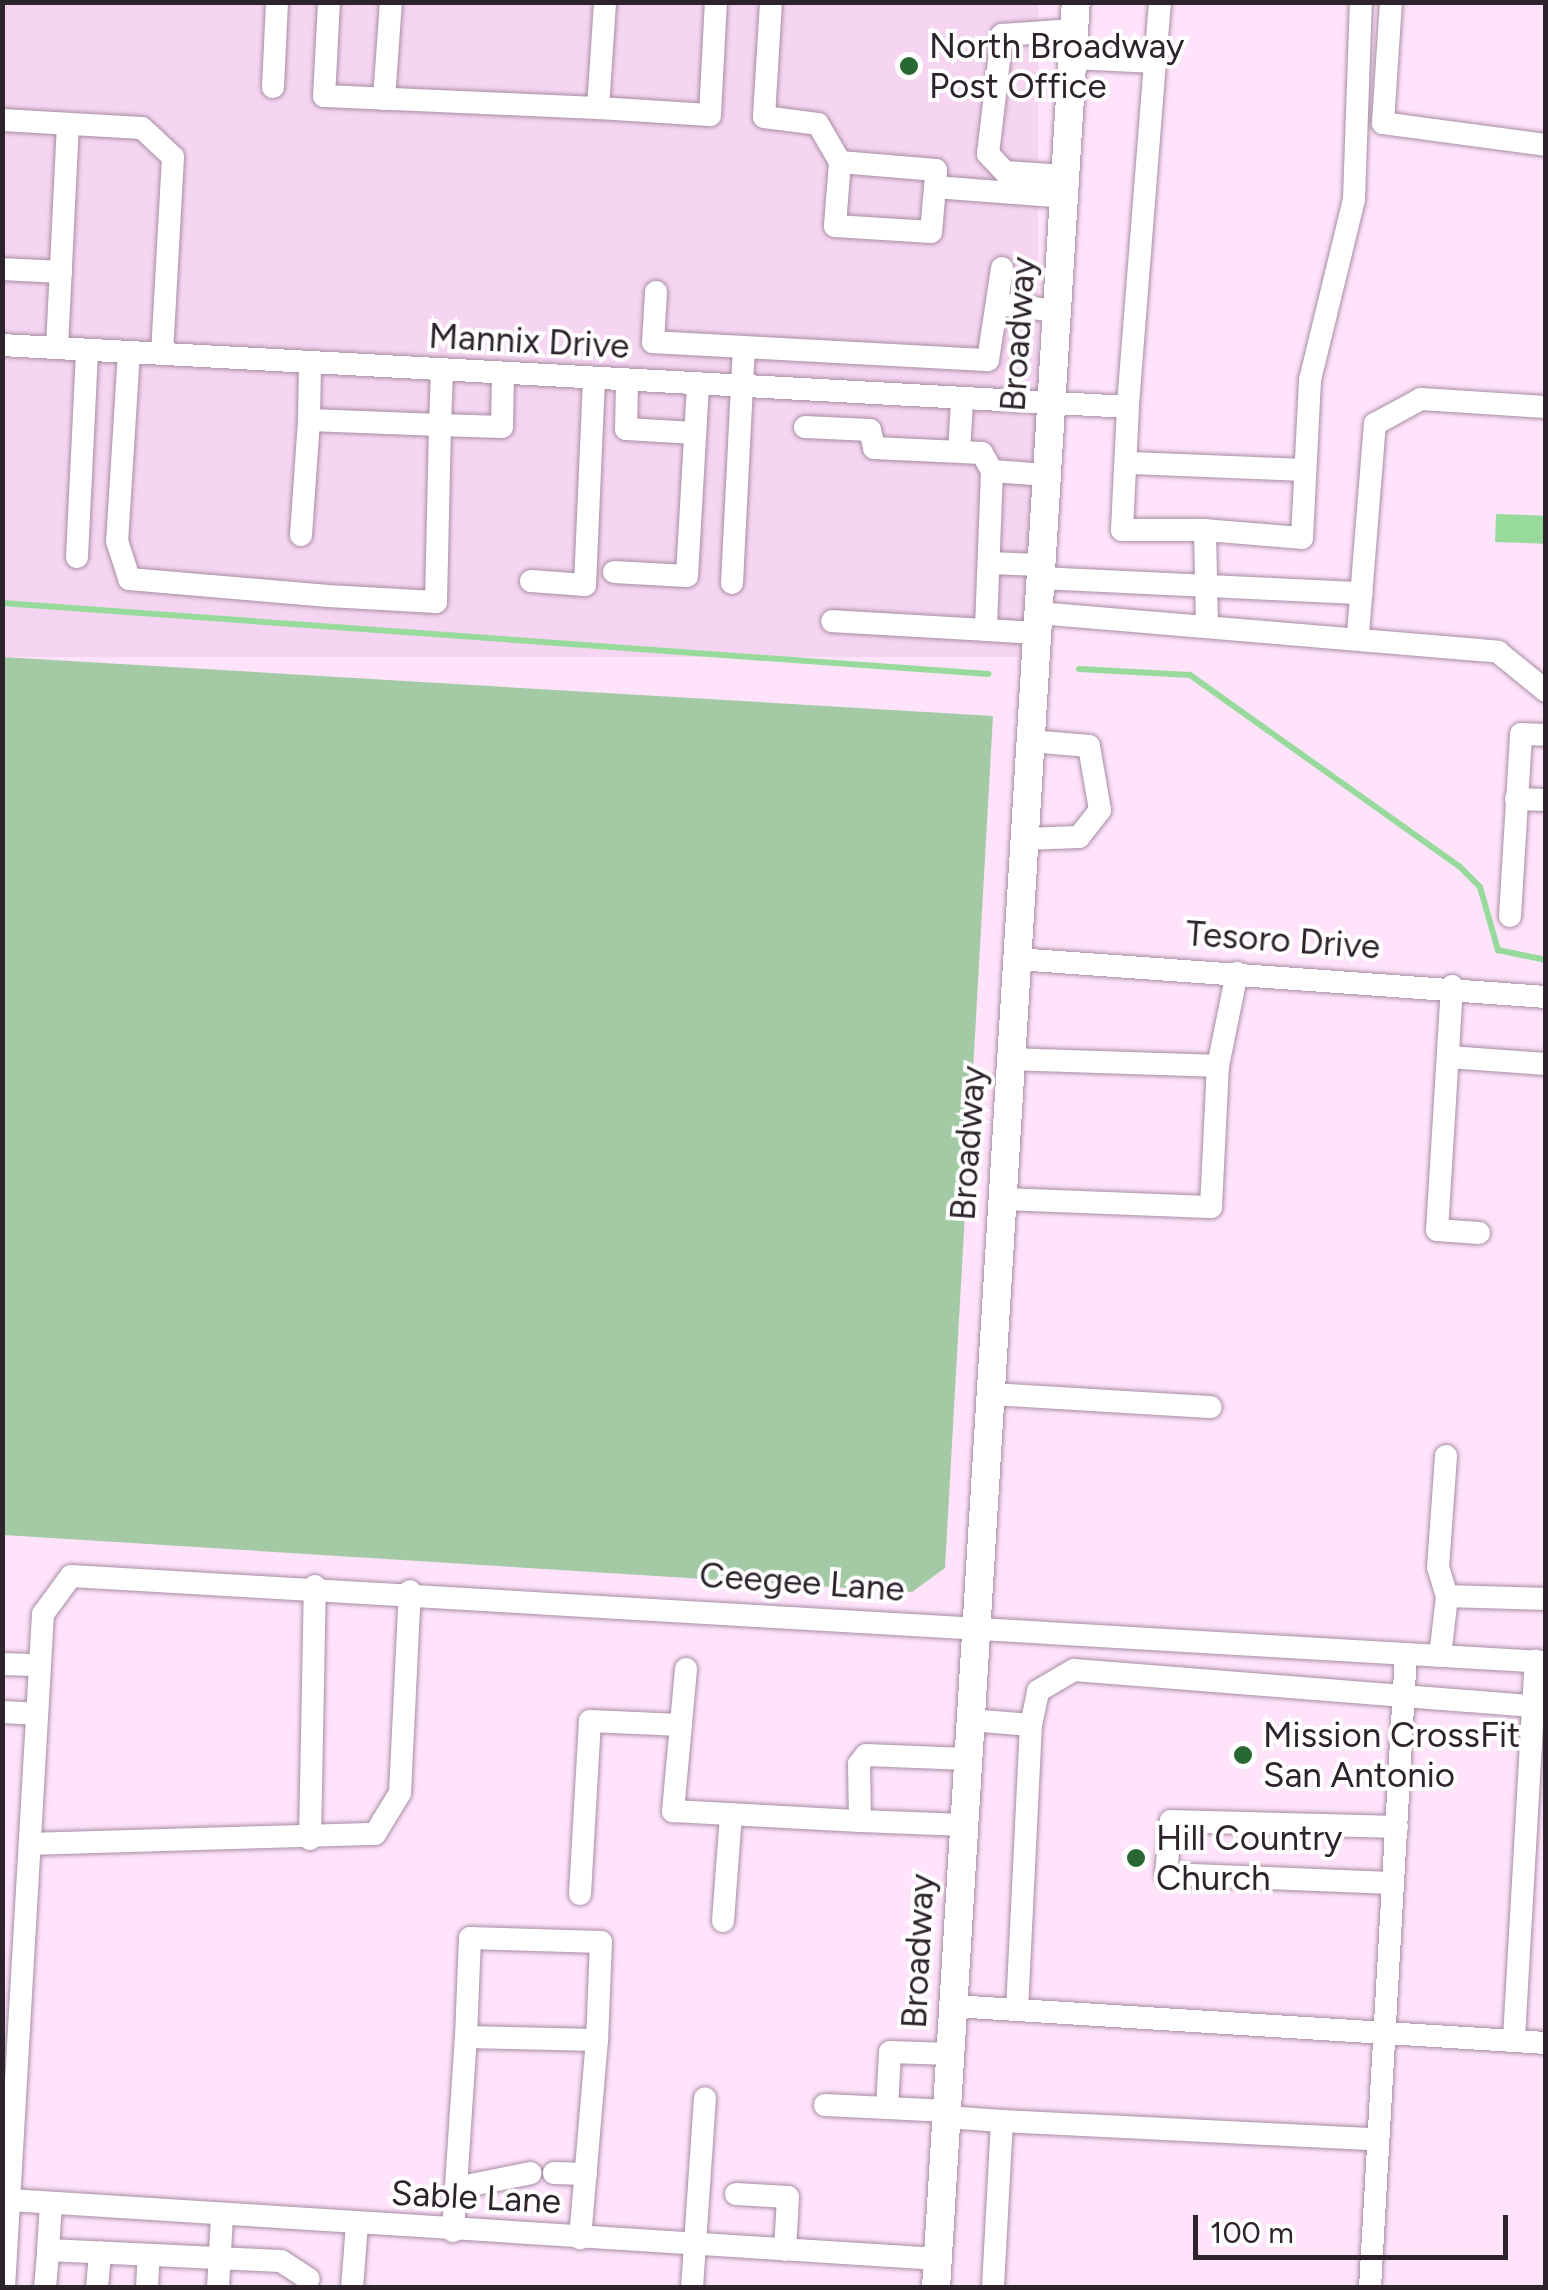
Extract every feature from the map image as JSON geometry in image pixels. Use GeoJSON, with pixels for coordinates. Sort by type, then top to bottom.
{"type":"FeatureCollection","features":[{"type":"Feature","properties":{"kind":"main road","name":"Broadway"},"geometry":{"type":"LineString","coordinates":[[937,2273],[1074,30]]}},
{"type":"Feature","properties":{"kind":"street"},"geometry":{"type":"LineString","coordinates":[[273,87],[277,2]]}},
{"type":"Feature","properties":{"kind":"street"},"geometry":{"type":"LineString","coordinates":[[329,2],[324,96],[710,115],[716,2]]}},
{"type":"Feature","properties":{"kind":"street"},"geometry":{"type":"LineString","coordinates":[[384,99],[390,2]]}},
{"type":"Feature","properties":{"kind":"street"},"geometry":{"type":"LineString","coordinates":[[598,108],[605,2]]}},
{"type":"Feature","properties":{"kind":"street"},"geometry":{"type":"LineString","coordinates":[[771,2],[764,118],[818,124],[840,162],[835,226],[931,232],[936,170],[840,162]]}},
{"type":"Feature","properties":{"kind":"street"},"geometry":{"type":"LineString","coordinates":[[1160,2],[1128,407],[1131,463],[1122,530],[1205,530],[1302,538],[1310,380],[1354,199],[1361,2]]}},
{"type":"Feature","properties":{"kind":"street"},"geometry":{"type":"LineString","coordinates":[[1391,2],[1383,123],[1546,144]]}},
{"type":"Feature","properties":{"kind":"street"},"geometry":{"type":"LineString","coordinates":[[1064,186],[1005,172],[988,154],[996,43],[1016,27],[1074,30],[1155,62]]}},
{"type":"Feature","properties":{"kind":"street"},"geometry":{"type":"LineString","coordinates":[[2,120],[142,128],[174,157],[162,354]]}},
{"type":"Feature","properties":{"kind":"street"},"geometry":{"type":"LineString","coordinates":[[57,348],[68,124]]}},
{"type":"Feature","properties":{"kind":"street"},"geometry":{"type":"LineString","coordinates":[[935,187],[1064,186]]}},
{"type":"Feature","properties":{"kind":"street"},"geometry":{"type":"LineString","coordinates":[[656,292],[651,336],[671,344],[988,360],[1002,268]]}},
{"type":"Feature","properties":{"kind":"street"},"geometry":{"type":"LineString","coordinates":[[2,269],[61,272]]}},
{"type":"Feature","properties":{"kind":"street"},"geometry":{"type":"LineString","coordinates":[[999,304],[1057,311]]}},
{"type":"Feature","properties":{"kind":"street","name":"Mannix Drive"},"geometry":{"type":"LineString","coordinates":[[2,344],[1051,407],[1128,407]]}},
{"type":"Feature","properties":{"kind":"street"},"geometry":{"type":"LineString","coordinates":[[667,384],[671,344]]}},
{"type":"Feature","properties":{"kind":"street"},"geometry":{"type":"LineString","coordinates":[[732,582],[744,348]]}},
{"type":"Feature","properties":{"kind":"street"},"geometry":{"type":"LineString","coordinates":[[77,557],[86,350]]}},
{"type":"Feature","properties":{"kind":"street"},"geometry":{"type":"LineString","coordinates":[[808,392],[814,351]]}},
{"type":"Feature","properties":{"kind":"street"},"geometry":{"type":"LineString","coordinates":[[129,352],[116,542],[129,579],[436,602],[442,371]]}},
{"type":"Feature","properties":{"kind":"street"},"geometry":{"type":"LineString","coordinates":[[855,430],[881,355]]}},
{"type":"Feature","properties":{"kind":"street"},"geometry":{"type":"LineString","coordinates":[[301,535],[310,363]]}},
{"type":"Feature","properties":{"kind":"street"},"geometry":{"type":"LineString","coordinates":[[310,420],[502,427],[504,374]]}},
{"type":"Feature","properties":{"kind":"street"},"geometry":{"type":"LineString","coordinates":[[531,582],[586,585],[594,380]]}},
{"type":"Feature","properties":{"kind":"street"},"geometry":{"type":"LineString","coordinates":[[627,382],[626,429],[695,432]]}},
{"type":"Feature","properties":{"kind":"street"},"geometry":{"type":"LineString","coordinates":[[614,572],[687,576],[698,386]]}},
{"type":"Feature","properties":{"kind":"street"},"geometry":{"type":"LineString","coordinates":[[1358,634],[1375,424],[1421,399],[1546,407]]}},
{"type":"Feature","properties":{"kind":"street"},"geometry":{"type":"LineString","coordinates":[[959,451],[962,402]]}},
{"type":"Feature","properties":{"kind":"street"},"geometry":{"type":"LineString","coordinates":[[805,427],[870,430],[874,448],[982,453],[992,471],[986,630]]}},
{"type":"Feature","properties":{"kind":"street"},"geometry":{"type":"LineString","coordinates":[[1131,463],[1305,470]]}},
{"type":"Feature","properties":{"kind":"street"},"geometry":{"type":"LineString","coordinates":[[992,471],[1046,475]]}},
{"type":"Feature","properties":{"kind":"street"},"geometry":{"type":"LineString","coordinates":[[1205,530],[1208,624]]}},
{"type":"Feature","properties":{"kind":"street"},"geometry":{"type":"LineString","coordinates":[[989,562],[1040,572],[1206,586],[1362,593]]}},
{"type":"Feature","properties":{"kind":"street"},"geometry":{"type":"LineString","coordinates":[[832,622],[986,630],[1037,623],[1208,624],[1358,634],[1498,652],[1546,691]]}},
{"type":"Feature","properties":{"kind":"street"},"geometry":{"type":"LineString","coordinates":[[1510,916],[1521,734],[1546,734]]}},
{"type":"Feature","properties":{"kind":"street"},"geometry":{"type":"LineString","coordinates":[[1024,839],[1078,838],[1100,810],[1089,746],[1030,741]]}},
{"type":"Feature","properties":{"kind":"street"},"geometry":{"type":"LineString","coordinates":[[1516,799],[1546,800]]}},
{"type":"Feature","properties":{"kind":"street","name":"Tesoro Drive"},"geometry":{"type":"LineString","coordinates":[[1017,959],[1452,986],[1546,996]]}},
{"type":"Feature","properties":{"kind":"street"},"geometry":{"type":"LineString","coordinates":[[1002,1199],[1211,1207],[1218,1066],[1237,972]]}},
{"type":"Feature","properties":{"kind":"street"},"geometry":{"type":"LineString","coordinates":[[1452,986],[1438,1230],[1478,1233]]}},
{"type":"Feature","properties":{"kind":"street"},"geometry":{"type":"LineString","coordinates":[[1448,1058],[1546,1064]]}},
{"type":"Feature","properties":{"kind":"street"},"geometry":{"type":"LineString","coordinates":[[1010,1060],[1218,1066]]}},
{"type":"Feature","properties":{"kind":"street"},"geometry":{"type":"LineString","coordinates":[[990,1394],[1211,1408]]}},
{"type":"Feature","properties":{"kind":"street"},"geometry":{"type":"LineString","coordinates":[[1440,1656],[1447,1596],[1438,1567],[1446,1456]]}},
{"type":"Feature","properties":{"kind":"street","name":"Ceegee Lane"},"geometry":{"type":"LineString","coordinates":[[40,1665],[43,1614],[57,1585],[90,1571],[1541,1662]]}},
{"type":"Feature","properties":{"kind":"street"},"geometry":{"type":"LineString","coordinates":[[310,1839],[314,1586]]}},
{"type":"Feature","properties":{"kind":"street"},"geometry":{"type":"LineString","coordinates":[[30,1844],[310,1839],[375,1834],[394,1813],[410,1592]]}},
{"type":"Feature","properties":{"kind":"street"},"geometry":{"type":"LineString","coordinates":[[1447,1596],[1546,1599]]}},
{"type":"Feature","properties":{"kind":"street"},"geometry":{"type":"LineString","coordinates":[[1134,1675],[1138,1638]]}},
{"type":"Feature","properties":{"kind":"street"},"geometry":{"type":"LineString","coordinates":[[1359,1694],[1360,1651]]}},
{"type":"Feature","properties":{"kind":"street"},"geometry":{"type":"LineString","coordinates":[[1370,2288],[1374,2138],[1385,2032],[1406,1654]]}},
{"type":"Feature","properties":{"kind":"street"},"geometry":{"type":"LineString","coordinates":[[1514,2038],[1533,1706],[1541,1662]]}},
{"type":"Feature","properties":{"kind":"street"},"geometry":{"type":"LineString","coordinates":[[2,1664],[40,1665],[30,1844],[10,2075],[10,2200],[4,2288]]}},
{"type":"Feature","properties":{"kind":"street"},"geometry":{"type":"LineString","coordinates":[[686,1669],[673,1811],[964,1825]]}},
{"type":"Feature","properties":{"kind":"street"},"geometry":{"type":"LineString","coordinates":[[1016,2010],[1032,1725],[1038,1691],[1057,1675],[1134,1675],[1533,1706]]}},
{"type":"Feature","properties":{"kind":"street"},"geometry":{"type":"LineString","coordinates":[[2,1712],[37,1714]]}},
{"type":"Feature","properties":{"kind":"street"},"geometry":{"type":"LineString","coordinates":[[580,1894],[590,1720],[681,1725]]}},
{"type":"Feature","properties":{"kind":"street"},"geometry":{"type":"LineString","coordinates":[[970,1720],[1032,1725]]}},
{"type":"Feature","properties":{"kind":"street"},"geometry":{"type":"LineString","coordinates":[[860,1821],[866,1755],[967,1759]]}},
{"type":"Feature","properties":{"kind":"street"},"geometry":{"type":"LineString","coordinates":[[722,1921],[730,1814]]}},
{"type":"Feature","properties":{"kind":"street"},"geometry":{"type":"LineString","coordinates":[[1393,1883],[1166,1874],[1172,1822],[1396,1827]]}},
{"type":"Feature","properties":{"kind":"street"},"geometry":{"type":"LineString","coordinates":[[453,2231],[470,1938],[601,1942],[580,2238]]}},
{"type":"Feature","properties":{"kind":"street"},"geometry":{"type":"LineString","coordinates":[[953,2006],[1546,2042]]}},
{"type":"Feature","properties":{"kind":"street"},"geometry":{"type":"LineString","coordinates":[[466,2037],[597,2040]]}},
{"type":"Feature","properties":{"kind":"street"},"geometry":{"type":"LineString","coordinates":[[887,2108],[890,2052],[950,2054]]}},
{"type":"Feature","properties":{"kind":"street"},"geometry":{"type":"LineString","coordinates":[[692,2288],[705,2098]]}},
{"type":"Feature","properties":{"kind":"street"},"geometry":{"type":"LineString","coordinates":[[825,2106],[887,2108],[1002,2121],[1374,2138]]}},
{"type":"Feature","properties":{"kind":"street"},"geometry":{"type":"LineString","coordinates":[[993,2288],[1002,2121]]}},
{"type":"Feature","properties":{"kind":"street"},"geometry":{"type":"LineString","coordinates":[[456,2188],[542,2173],[586,2174]]}},
{"type":"Feature","properties":{"kind":"street"},"geometry":{"type":"LineString","coordinates":[[736,2194],[788,2197],[785,2250]]}},
{"type":"Feature","properties":{"kind":"street","name":"Sable Lane"},"geometry":{"type":"LineString","coordinates":[[10,2200],[785,2250],[937,2273]]}},
{"type":"Feature","properties":{"kind":"street"},"geometry":{"type":"LineString","coordinates":[[46,2288],[51,2203]]}},
{"type":"Feature","properties":{"kind":"street"},"geometry":{"type":"LineString","coordinates":[[97,2288],[115,2208]]}},
{"type":"Feature","properties":{"kind":"street"},"geometry":{"type":"LineString","coordinates":[[148,2288],[159,2211]]}},
{"type":"Feature","properties":{"kind":"street"},"geometry":{"type":"LineString","coordinates":[[218,2288],[222,2216]]}},
{"type":"Feature","properties":{"kind":"street"},"geometry":{"type":"LineString","coordinates":[[48,2250],[281,2261],[309,2283],[352,2283],[356,2225]]}},
{"type":"Feature","properties":{"kind":"shaded area"},"geometry":{"type":"Polygon","coordinates":[[[2,3],[1038,3],[1038,657],[2,657],[2,3]]]}},
{"type":"Feature","properties":{"kind":"shaded area"},"geometry":{"type":"Polygon","coordinates":[[[1496,514],[1545,516],[1544,544],[1495,542],[1496,514]]]}},
{"type":"Feature","properties":{"kind":"shaded area"},"geometry":{"type":"Polygon","coordinates":[[[2,657],[993,716],[945,1568],[912,1592],[3,1535],[2,657]]]}},
{"type":"Feature","properties":{"kind":"waterway"},"geometry":{"type":"LineString","coordinates":[[2,603],[988,674]]}},
{"type":"Feature","properties":{"kind":"waterway"},"geometry":{"type":"LineString","coordinates":[[1079,669],[1190,675],[1460,867],[1480,887],[1498,950],[1546,960]]}},
{"type":"Feature","properties":{"kind":"place","name":"North Broadway Post Office"},"geometry":{"type":"Point","coordinates":[909,66]}},
{"type":"Feature","properties":{"kind":"place","name":"Mission CrossFit San Antonio"},"geometry":{"type":"Point","coordinates":[1243,1755]}},
{"type":"Feature","properties":{"kind":"place","name":"Hill Country Church"},"geometry":{"type":"Point","coordinates":[1136,1858]}}]}
